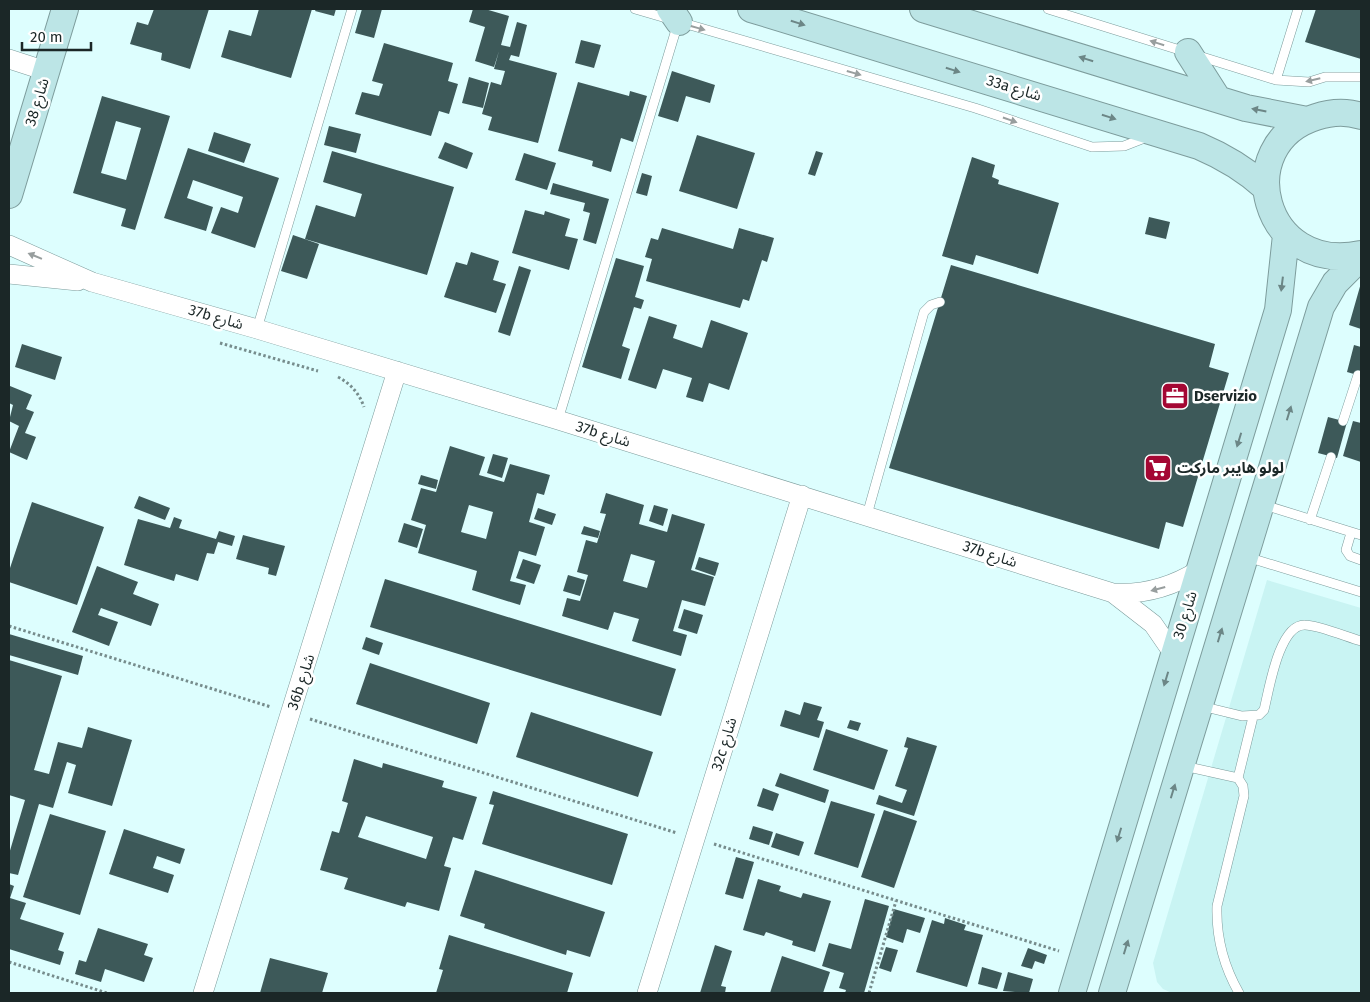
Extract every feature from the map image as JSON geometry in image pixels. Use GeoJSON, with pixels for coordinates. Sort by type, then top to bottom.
{"type":"FeatureCollection","features":[{"type":"Feature","properties":{"kind":"street","name":"شارع 38"},"geometry":{"type":"LineString","coordinates":[[9,195],[65,9]]}},
{"type":"Feature","properties":{"kind":"street","name":"33a شارع"},"geometry":{"type":"LineString","coordinates":[[751,9],[1159,133],[1225,157],[1247,170],[1266,188]]}},
{"type":"Feature","properties":{"kind":"street"},"geometry":{"type":"LineString","coordinates":[[923,9],[1246,108],[1307,120]]}},
{"type":"Feature","properties":{"kind":"street"},"geometry":{"type":"LineString","coordinates":[[1188,52],[1218,99]]}},
{"type":"Feature","properties":{"kind":"street"},"geometry":{"type":"LineString","coordinates":[[9,59],[46,71]]}},
{"type":"Feature","properties":{"kind":"street"},"geometry":{"type":"LineString","coordinates":[[1361,116],[1351,113],[1328,113],[1307,120],[1290,132],[1276,148],[1268,168],[1266,188],[1272,213],[1286,235],[1303,248],[1323,256],[1344,258],[1361,255]]}},
{"type":"Feature","properties":{"kind":"street","name":"شارع 30"},"geometry":{"type":"LineString","coordinates":[[1072,993],[1278,310],[1286,235]]}},
{"type":"Feature","properties":{"kind":"street","name":"37b شارع"},"geometry":{"type":"LineString","coordinates":[[9,245],[92,282],[397,371],[802,494],[1113,593],[1140,612],[1153,624],[1174,653]]}},
{"type":"Feature","properties":{"kind":"street"},"geometry":{"type":"LineString","coordinates":[[1114,990],[1321,307],[1336,283],[1361,255]]}},
{"type":"Feature","properties":{"kind":"street","name":"37b شارع"},"geometry":{"type":"LineString","coordinates":[[9,274],[92,282]]}},
{"type":"Feature","properties":{"kind":"street","name":"36b شارع"},"geometry":{"type":"LineString","coordinates":[[203,993],[397,371]]}},
{"type":"Feature","properties":{"kind":"street","name":"32c شارع"},"geometry":{"type":"LineString","coordinates":[[647,993],[802,494]]}},
{"type":"Feature","properties":{"kind":"street","name":"37b شارع"},"geometry":{"type":"LineString","coordinates":[[1113,593],[1156,590],[1171,585],[1199,570]]}},
{"type":"Feature","properties":{"kind":"street"},"geometry":{"type":"LineString","coordinates":[[1082,958],[1091,969],[1088,993]]}},
{"type":"Feature","properties":{"kind":"lane"},"geometry":{"type":"LineString","coordinates":[[256,329],[352,9]]}},
{"type":"Feature","properties":{"kind":"lane"},"geometry":{"type":"LineString","coordinates":[[635,9],[674,15],[975,108],[1092,147],[1124,146],[1159,133]]}},
{"type":"Feature","properties":{"kind":"lane"},"geometry":{"type":"LineString","coordinates":[[1048,9],[1276,80],[1309,82],[1325,77],[1361,77]]}},
{"type":"Feature","properties":{"kind":"lane"},"geometry":{"type":"LineString","coordinates":[[1276,80],[1298,9]]}},
{"type":"Feature","properties":{"kind":"lane"},"geometry":{"type":"LineString","coordinates":[[558,420],[674,15]]}},
{"type":"Feature","properties":{"kind":"lane"},"geometry":{"type":"LineString","coordinates":[[867,515],[924,312],[930,305],[940,302]]}},
{"type":"Feature","properties":{"kind":"lane"},"geometry":{"type":"LineString","coordinates":[[1342,421],[1358,375]]}},
{"type":"Feature","properties":{"kind":"lane"},"geometry":{"type":"LineString","coordinates":[[1351,396],[1361,400]]}},
{"type":"Feature","properties":{"kind":"lane"},"geometry":{"type":"LineString","coordinates":[[1310,520],[1331,457]]}},
{"type":"Feature","properties":{"kind":"lane"},"geometry":{"type":"LineString","coordinates":[[1261,505],[1361,536]]}},
{"type":"Feature","properties":{"kind":"lane"},"geometry":{"type":"LineString","coordinates":[[1351,533],[1346,550],[1350,556],[1361,560]]}},
{"type":"Feature","properties":{"kind":"lane"},"geometry":{"type":"LineString","coordinates":[[1246,556],[1361,592]]}},
{"type":"Feature","properties":{"kind":"lane"},"geometry":{"type":"LineString","coordinates":[[1199,705],[1253,717],[1259,715],[1264,710],[1283,640],[1292,630],[1305,625],[1361,641]]}},
{"type":"Feature","properties":{"kind":"lane"},"geometry":{"type":"LineString","coordinates":[[1239,993],[1222,958],[1216,923],[1217,906],[1244,796],[1243,786],[1238,778],[1253,717]]}},
{"type":"Feature","properties":{"kind":"lane"},"geometry":{"type":"LineString","coordinates":[[1181,765],[1238,778]]}},
{"type":"Feature","properties":{"kind":"path"},"geometry":{"type":"LineString","coordinates":[[210,340],[314,371],[324,372]]}},
{"type":"Feature","properties":{"kind":"path"},"geometry":{"type":"LineString","coordinates":[[336,376],[348,382],[358,392],[365,412]]}},
{"type":"Feature","properties":{"kind":"path"},"geometry":{"type":"LineString","coordinates":[[9,626],[1082,958]]}},
{"type":"Feature","properties":{"kind":"path"},"geometry":{"type":"LineString","coordinates":[[869,993],[896,900]]}},
{"type":"Feature","properties":{"kind":"path"},"geometry":{"type":"LineString","coordinates":[[9,962],[108,993]]}},
{"type":"Feature","properties":{"kind":"shaded area"},"geometry":{"type":"Polygon","coordinates":[[[1267,580],[1361,608],[1361,993],[1172,993],[1163,989],[1157,982],[1153,963],[1267,580]]]}},
{"type":"Feature","properties":{"kind":"building"},"geometry":{"type":"Polygon","coordinates":[[[154,9],[209,9],[190,69],[161,60],[162,53],[130,44],[137,22],[148,25],[154,9]]]}},
{"type":"Feature","properties":{"kind":"building"},"geometry":{"type":"Polygon","coordinates":[[[259,9],[312,9],[291,78],[221,57],[229,30],[251,36],[259,9]]]}},
{"type":"Feature","properties":{"kind":"building"},"geometry":{"type":"Polygon","coordinates":[[[316,9],[336,9],[334,16],[315,11],[316,9]]]}},
{"type":"Feature","properties":{"kind":"building"},"geometry":{"type":"Polygon","coordinates":[[[362,9],[382,9],[374,38],[355,33],[362,9]]]}},
{"type":"Feature","properties":{"kind":"building"},"geometry":{"type":"Polygon","coordinates":[[[473,9],[485,9],[509,16],[501,45],[510,47],[517,22],[527,25],[519,57],[511,55],[509,60],[557,73],[538,143],[488,130],[492,117],[482,114],[491,82],[501,85],[505,71],[494,69],[499,51],[494,67],[475,61],[485,27],[469,22],[473,9]]]}},
{"type":"Feature","properties":{"kind":"building"},"geometry":{"type":"Polygon","coordinates":[[[1316,9],[1361,9],[1361,59],[1305,42],[1316,9]]]}},
{"type":"Feature","properties":{"kind":"building"},"geometry":{"type":"Polygon","coordinates":[[[581,40],[601,45],[594,68],[575,63],[581,40]]]}},
{"type":"Feature","properties":{"kind":"building"},"geometry":{"type":"Polygon","coordinates":[[[384,43],[453,63],[448,81],[458,84],[449,114],[439,111],[431,136],[355,114],[362,92],[379,96],[383,84],[372,81],[384,43]]]}},
{"type":"Feature","properties":{"kind":"building"},"geometry":{"type":"Polygon","coordinates":[[[672,71],[715,85],[710,103],[686,96],[678,122],[658,116],[672,71]]]}},
{"type":"Feature","properties":{"kind":"building"},"geometry":{"type":"Polygon","coordinates":[[[469,77],[489,83],[483,108],[462,103],[469,77]]]}},
{"type":"Feature","properties":{"kind":"building"},"geometry":{"type":"Polygon","coordinates":[[[578,82],[629,96],[630,91],[647,96],[633,142],[621,138],[611,172],[592,166],[593,161],[558,151],[578,82]]]}},
{"type":"Feature","properties":{"kind":"building"},"geometry":{"type":"Polygon","coordinates":[[[102,96],[170,116],[135,230],[121,226],[126,209],[73,193],[102,96]],[[116,121],[101,173],[126,180],[141,128],[116,121]]]}},
{"type":"Feature","properties":{"kind":"building"},"geometry":{"type":"Polygon","coordinates":[[[329,126],[361,134],[356,153],[324,145],[329,126]]]}},
{"type":"Feature","properties":{"kind":"building"},"geometry":{"type":"Polygon","coordinates":[[[214,132],[251,144],[244,163],[208,151],[214,132]]]}},
{"type":"Feature","properties":{"kind":"building"},"geometry":{"type":"Polygon","coordinates":[[[697,135],[755,153],[737,209],[679,191],[697,135]]]}},
{"type":"Feature","properties":{"kind":"building"},"geometry":{"type":"Polygon","coordinates":[[[445,142],[473,153],[467,169],[438,158],[445,142]]]}},
{"type":"Feature","properties":{"kind":"building"},"geometry":{"type":"Polygon","coordinates":[[[188,148],[279,178],[255,248],[211,233],[221,207],[238,213],[243,197],[193,180],[187,198],[213,207],[206,231],[164,218],[188,148]]]}},
{"type":"Feature","properties":{"kind":"building"},"geometry":{"type":"Polygon","coordinates":[[[332,151],[454,187],[427,275],[305,239],[316,205],[355,217],[362,194],[323,182],[332,151]]]}},
{"type":"Feature","properties":{"kind":"building"},"geometry":{"type":"Polygon","coordinates":[[[816,151],[823,153],[815,176],[808,174],[816,151]]]}},
{"type":"Feature","properties":{"kind":"building"},"geometry":{"type":"Polygon","coordinates":[[[524,153],[556,163],[547,190],[515,180],[524,153]]]}},
{"type":"Feature","properties":{"kind":"building"},"geometry":{"type":"Polygon","coordinates":[[[972,157],[995,165],[992,177],[999,180],[998,184],[1059,203],[1038,274],[976,255],[973,265],[942,256],[972,157]]]}},
{"type":"Feature","properties":{"kind":"building"},"geometry":{"type":"Polygon","coordinates":[[[642,173],[652,176],[647,196],[636,193],[642,173]]]}},
{"type":"Feature","properties":{"kind":"building"},"geometry":{"type":"Polygon","coordinates":[[[553,183],[609,199],[596,244],[583,240],[590,213],[583,211],[585,203],[550,194],[553,183]]]}},
{"type":"Feature","properties":{"kind":"building"},"geometry":{"type":"Polygon","coordinates":[[[525,210],[544,215],[545,211],[570,219],[565,236],[578,239],[569,270],[512,253],[525,210]]]}},
{"type":"Feature","properties":{"kind":"building"},"geometry":{"type":"Polygon","coordinates":[[[1149,217],[1170,222],[1166,239],[1145,234],[1149,217]]]}},
{"type":"Feature","properties":{"kind":"building"},"geometry":{"type":"Polygon","coordinates":[[[662,228],[733,249],[739,228],[774,238],[767,262],[762,260],[749,301],[743,299],[740,308],[646,281],[652,259],[645,257],[651,238],[658,240],[662,228]]]}},
{"type":"Feature","properties":{"kind":"building"},"geometry":{"type":"Polygon","coordinates":[[[293,235],[319,244],[307,279],[281,271],[293,235]]]}},
{"type":"Feature","properties":{"kind":"building"},"geometry":{"type":"Polygon","coordinates":[[[471,252],[499,261],[493,280],[506,284],[496,313],[444,297],[456,262],[467,265],[471,252]]]}},
{"type":"Feature","properties":{"kind":"building"},"geometry":{"type":"Polygon","coordinates":[[[616,258],[644,266],[635,297],[644,300],[641,309],[634,307],[622,346],[630,349],[621,379],[582,367],[616,258]]]}},
{"type":"Feature","properties":{"kind":"building"},"geometry":{"type":"Polygon","coordinates":[[[951,265],[1215,344],[1209,367],[1229,373],[1183,527],[1166,522],[1159,549],[889,468],[951,265]]]}},
{"type":"Feature","properties":{"kind":"building"},"geometry":{"type":"Polygon","coordinates":[[[519,266],[531,270],[510,336],[498,332],[519,266]]]}},
{"type":"Feature","properties":{"kind":"building"},"geometry":{"type":"Polygon","coordinates":[[[1361,283],[1361,329],[1349,325],[1361,283]]]}},
{"type":"Feature","properties":{"kind":"building"},"geometry":{"type":"Polygon","coordinates":[[[649,316],[677,325],[673,338],[702,348],[711,320],[748,333],[729,390],[709,383],[703,402],[686,397],[692,378],[663,369],[656,389],[628,380],[649,316]]]}},
{"type":"Feature","properties":{"kind":"building"},"geometry":{"type":"Polygon","coordinates":[[[22,344],[62,357],[55,380],[15,367],[22,344]]]}},
{"type":"Feature","properties":{"kind":"building"},"geometry":{"type":"Polygon","coordinates":[[[1354,345],[1361,347],[1361,376],[1347,372],[1354,345]]]}},
{"type":"Feature","properties":{"kind":"building"},"geometry":{"type":"Polygon","coordinates":[[[10,386],[32,395],[26,409],[34,412],[25,433],[36,437],[27,460],[9,452],[19,426],[9,421],[13,405],[9,403],[10,386]]]}},
{"type":"Feature","properties":{"kind":"building"},"geometry":{"type":"Polygon","coordinates":[[[1328,417],[1347,422],[1337,458],[1318,453],[1328,417]]]}},
{"type":"Feature","properties":{"kind":"building"},"geometry":{"type":"Polygon","coordinates":[[[1353,421],[1361,423],[1361,462],[1343,456],[1353,421]]]}},
{"type":"Feature","properties":{"kind":"building"},"geometry":{"type":"Polygon","coordinates":[[[450,446],[485,457],[479,475],[504,482],[510,464],[550,475],[544,495],[537,493],[529,522],[545,527],[536,556],[519,551],[510,581],[526,585],[520,605],[472,590],[477,571],[418,553],[426,525],[411,520],[421,488],[436,492],[450,446]],[[469,505],[461,532],[486,539],[493,512],[469,505]]]}},
{"type":"Feature","properties":{"kind":"building"},"geometry":{"type":"Polygon","coordinates":[[[493,454],[508,458],[502,478],[487,473],[493,454]]]}},
{"type":"Feature","properties":{"kind":"building"},"geometry":{"type":"Polygon","coordinates":[[[421,475],[438,480],[436,489],[418,484],[421,475]]]}},
{"type":"Feature","properties":{"kind":"building"},"geometry":{"type":"Polygon","coordinates":[[[606,493],[644,505],[639,524],[667,532],[672,514],[705,524],[691,570],[714,577],[705,606],[682,600],[673,631],[687,635],[681,656],[632,641],[639,619],[614,612],[608,630],[562,616],[567,598],[580,601],[588,575],[577,572],[586,540],[597,543],[606,514],[600,513],[606,493]],[[631,554],[623,581],[647,588],[655,561],[631,554]]]}},
{"type":"Feature","properties":{"kind":"building"},"geometry":{"type":"Polygon","coordinates":[[[139,496],[170,508],[165,520],[134,508],[139,496]]]}},
{"type":"Feature","properties":{"kind":"building"},"geometry":{"type":"Polygon","coordinates":[[[32,502],[104,527],[77,605],[9,582],[9,571],[32,502]]]}},
{"type":"Feature","properties":{"kind":"building"},"geometry":{"type":"Polygon","coordinates":[[[654,505],[668,509],[663,526],[649,521],[654,505]]]}},
{"type":"Feature","properties":{"kind":"building"},"geometry":{"type":"Polygon","coordinates":[[[538,508],[556,514],[552,525],[534,519],[538,508]]]}},
{"type":"Feature","properties":{"kind":"building"},"geometry":{"type":"Polygon","coordinates":[[[174,517],[182,520],[179,528],[216,539],[219,531],[235,536],[232,546],[218,542],[214,554],[207,553],[198,581],[176,574],[174,581],[124,565],[138,519],[170,528],[174,517]]]}},
{"type":"Feature","properties":{"kind":"building"},"geometry":{"type":"Polygon","coordinates":[[[404,523],[423,529],[417,548],[398,542],[404,523]]]}},
{"type":"Feature","properties":{"kind":"building"},"geometry":{"type":"Polygon","coordinates":[[[584,526],[600,531],[598,538],[581,534],[584,526]]]}},
{"type":"Feature","properties":{"kind":"building"},"geometry":{"type":"Polygon","coordinates":[[[243,535],[285,546],[276,576],[268,574],[269,568],[236,559],[243,535]]]}},
{"type":"Feature","properties":{"kind":"building"},"geometry":{"type":"Polygon","coordinates":[[[699,557],[719,563],[715,576],[695,569],[699,557]]]}},
{"type":"Feature","properties":{"kind":"building"},"geometry":{"type":"Polygon","coordinates":[[[523,559],[541,565],[534,584],[516,578],[523,559]]]}},
{"type":"Feature","properties":{"kind":"building"},"geometry":{"type":"Polygon","coordinates":[[[97,566],[138,582],[133,594],[159,604],[151,626],[101,608],[98,615],[118,622],[109,646],[72,632],[97,566]]]}},
{"type":"Feature","properties":{"kind":"building"},"geometry":{"type":"Polygon","coordinates":[[[568,575],[585,580],[580,596],[563,591],[568,575]]]}},
{"type":"Feature","properties":{"kind":"building"},"geometry":{"type":"Polygon","coordinates":[[[385,579],[676,669],[661,716],[370,627],[385,579]]]}},
{"type":"Feature","properties":{"kind":"building"},"geometry":{"type":"Polygon","coordinates":[[[684,609],[703,615],[697,634],[678,628],[684,609]]]}},
{"type":"Feature","properties":{"kind":"building"},"geometry":{"type":"Polygon","coordinates":[[[9,634],[83,656],[78,675],[9,655],[9,634]]]}},
{"type":"Feature","properties":{"kind":"building"},"geometry":{"type":"Polygon","coordinates":[[[366,637],[383,643],[379,655],[362,649],[366,637]]]}},
{"type":"Feature","properties":{"kind":"building"},"geometry":{"type":"Polygon","coordinates":[[[9,660],[62,676],[34,770],[49,774],[58,742],[82,748],[88,727],[132,740],[112,806],[68,793],[76,765],[67,762],[53,808],[39,804],[18,875],[9,873],[9,854],[25,800],[9,795],[9,660]]]}},
{"type":"Feature","properties":{"kind":"building"},"geometry":{"type":"Polygon","coordinates":[[[370,663],[490,703],[477,744],[356,704],[370,663]]]}},
{"type":"Feature","properties":{"kind":"building"},"geometry":{"type":"Polygon","coordinates":[[[804,702],[822,707],[817,720],[824,722],[819,738],[780,726],[785,710],[800,715],[804,702]]]}},
{"type":"Feature","properties":{"kind":"building"},"geometry":{"type":"Polygon","coordinates":[[[531,712],[653,752],[638,797],[516,757],[531,712]]]}},
{"type":"Feature","properties":{"kind":"building"},"geometry":{"type":"Polygon","coordinates":[[[850,720],[861,723],[858,731],[847,728],[850,720]]]}},
{"type":"Feature","properties":{"kind":"building"},"geometry":{"type":"Polygon","coordinates":[[[826,729],[888,750],[874,790],[813,770],[826,729]]]}},
{"type":"Feature","properties":{"kind":"building"},"geometry":{"type":"Polygon","coordinates":[[[907,737],[937,746],[914,816],[876,804],[879,795],[902,803],[907,790],[895,786],[908,748],[904,747],[907,737]]]}},
{"type":"Feature","properties":{"kind":"building"},"geometry":{"type":"Polygon","coordinates":[[[354,759],[382,768],[383,763],[444,781],[442,787],[477,797],[463,840],[453,837],[444,866],[451,868],[439,911],[407,902],[405,907],[344,889],[348,878],[320,870],[332,831],[339,833],[348,803],[342,801],[354,759]],[[366,816],[358,837],[426,859],[433,837],[366,816]]]}},
{"type":"Feature","properties":{"kind":"building"},"geometry":{"type":"Polygon","coordinates":[[[780,773],[829,790],[825,803],[775,786],[780,773]]]}},
{"type":"Feature","properties":{"kind":"building"},"geometry":{"type":"Polygon","coordinates":[[[763,788],[779,794],[773,811],[757,806],[763,788]]]}},
{"type":"Feature","properties":{"kind":"building"},"geometry":{"type":"Polygon","coordinates":[[[493,791],[628,834],[612,885],[482,844],[494,805],[489,804],[493,791]]]}},
{"type":"Feature","properties":{"kind":"building"},"geometry":{"type":"Polygon","coordinates":[[[831,801],[875,814],[858,868],[814,854],[831,801]]]}},
{"type":"Feature","properties":{"kind":"building"},"geometry":{"type":"Polygon","coordinates":[[[884,810],[917,821],[894,888],[861,877],[884,810]]]}},
{"type":"Feature","properties":{"kind":"building"},"geometry":{"type":"Polygon","coordinates":[[[50,814],[106,831],[80,915],[23,897],[50,814]]]}},
{"type":"Feature","properties":{"kind":"building"},"geometry":{"type":"Polygon","coordinates":[[[753,826],[773,832],[769,845],[749,839],[753,826]]]}},
{"type":"Feature","properties":{"kind":"building"},"geometry":{"type":"Polygon","coordinates":[[[124,829],[185,849],[180,864],[157,856],[153,868],[174,875],[168,893],[109,874],[124,829]]]}},
{"type":"Feature","properties":{"kind":"building"},"geometry":{"type":"Polygon","coordinates":[[[776,833],[804,842],[799,856],[771,847],[776,833]]]}},
{"type":"Feature","properties":{"kind":"building"},"geometry":{"type":"Polygon","coordinates":[[[736,857],[754,862],[743,899],[725,894],[736,857]]]}},
{"type":"Feature","properties":{"kind":"building"},"geometry":{"type":"Polygon","coordinates":[[[475,870],[605,912],[590,957],[567,950],[566,955],[484,928],[485,924],[460,916],[475,870]]]}},
{"type":"Feature","properties":{"kind":"building"},"geometry":{"type":"Polygon","coordinates":[[[758,879],[781,886],[779,891],[801,898],[803,893],[831,901],[815,952],[792,945],[793,941],[766,932],[764,936],[743,930],[758,879]]]}},
{"type":"Feature","properties":{"kind":"building"},"geometry":{"type":"Polygon","coordinates":[[[9,884],[14,886],[10,898],[26,903],[20,919],[64,933],[58,950],[64,952],[60,965],[9,949],[9,884]]]}},
{"type":"Feature","properties":{"kind":"building"},"geometry":{"type":"Polygon","coordinates":[[[865,899],[889,906],[864,993],[845,993],[846,990],[839,988],[844,973],[822,966],[829,943],[851,949],[865,899]]]}},
{"type":"Feature","properties":{"kind":"building"},"geometry":{"type":"Polygon","coordinates":[[[894,909],[925,918],[920,933],[907,929],[903,943],[886,937],[894,909]]]}},
{"type":"Feature","properties":{"kind":"building"},"geometry":{"type":"Polygon","coordinates":[[[945,918],[966,925],[964,930],[983,935],[967,987],[916,972],[932,920],[944,924],[945,918]]]}},
{"type":"Feature","properties":{"kind":"building"},"geometry":{"type":"Polygon","coordinates":[[[98,928],[148,944],[144,955],[153,958],[144,982],[105,969],[101,982],[75,974],[79,960],[86,962],[98,928]]]}},
{"type":"Feature","properties":{"kind":"building"},"geometry":{"type":"Polygon","coordinates":[[[449,935],[573,973],[567,993],[436,993],[443,970],[439,969],[449,935]]]}},
{"type":"Feature","properties":{"kind":"building"},"geometry":{"type":"Polygon","coordinates":[[[715,945],[732,951],[721,986],[726,987],[725,993],[700,993],[715,945]]]}},
{"type":"Feature","properties":{"kind":"building"},"geometry":{"type":"Polygon","coordinates":[[[886,947],[898,950],[891,972],[879,968],[886,947]]]}},
{"type":"Feature","properties":{"kind":"building"},"geometry":{"type":"Polygon","coordinates":[[[1028,948],[1047,955],[1044,964],[1035,961],[1032,969],[1021,966],[1028,948]]]}},
{"type":"Feature","properties":{"kind":"building"},"geometry":{"type":"Polygon","coordinates":[[[782,956],[830,972],[823,993],[770,993],[782,956]]]}},
{"type":"Feature","properties":{"kind":"building"},"geometry":{"type":"Polygon","coordinates":[[[270,958],[328,973],[322,993],[260,993],[270,958]]]}},
{"type":"Feature","properties":{"kind":"building"},"geometry":{"type":"Polygon","coordinates":[[[982,967],[1002,973],[997,989],[978,984],[982,967]]]}},
{"type":"Feature","properties":{"kind":"building"},"geometry":{"type":"Polygon","coordinates":[[[1008,972],[1033,979],[1029,993],[1003,991],[1008,972]]]}},
{"type":"Feature","properties":{"kind":"place","name":"Dservizio"},"geometry":{"type":"Point","coordinates":[1175,396]}},
{"type":"Feature","properties":{"kind":"place","name":"لولو هايبر ماركت"},"geometry":{"type":"Point","coordinates":[1158,468]}}]}
